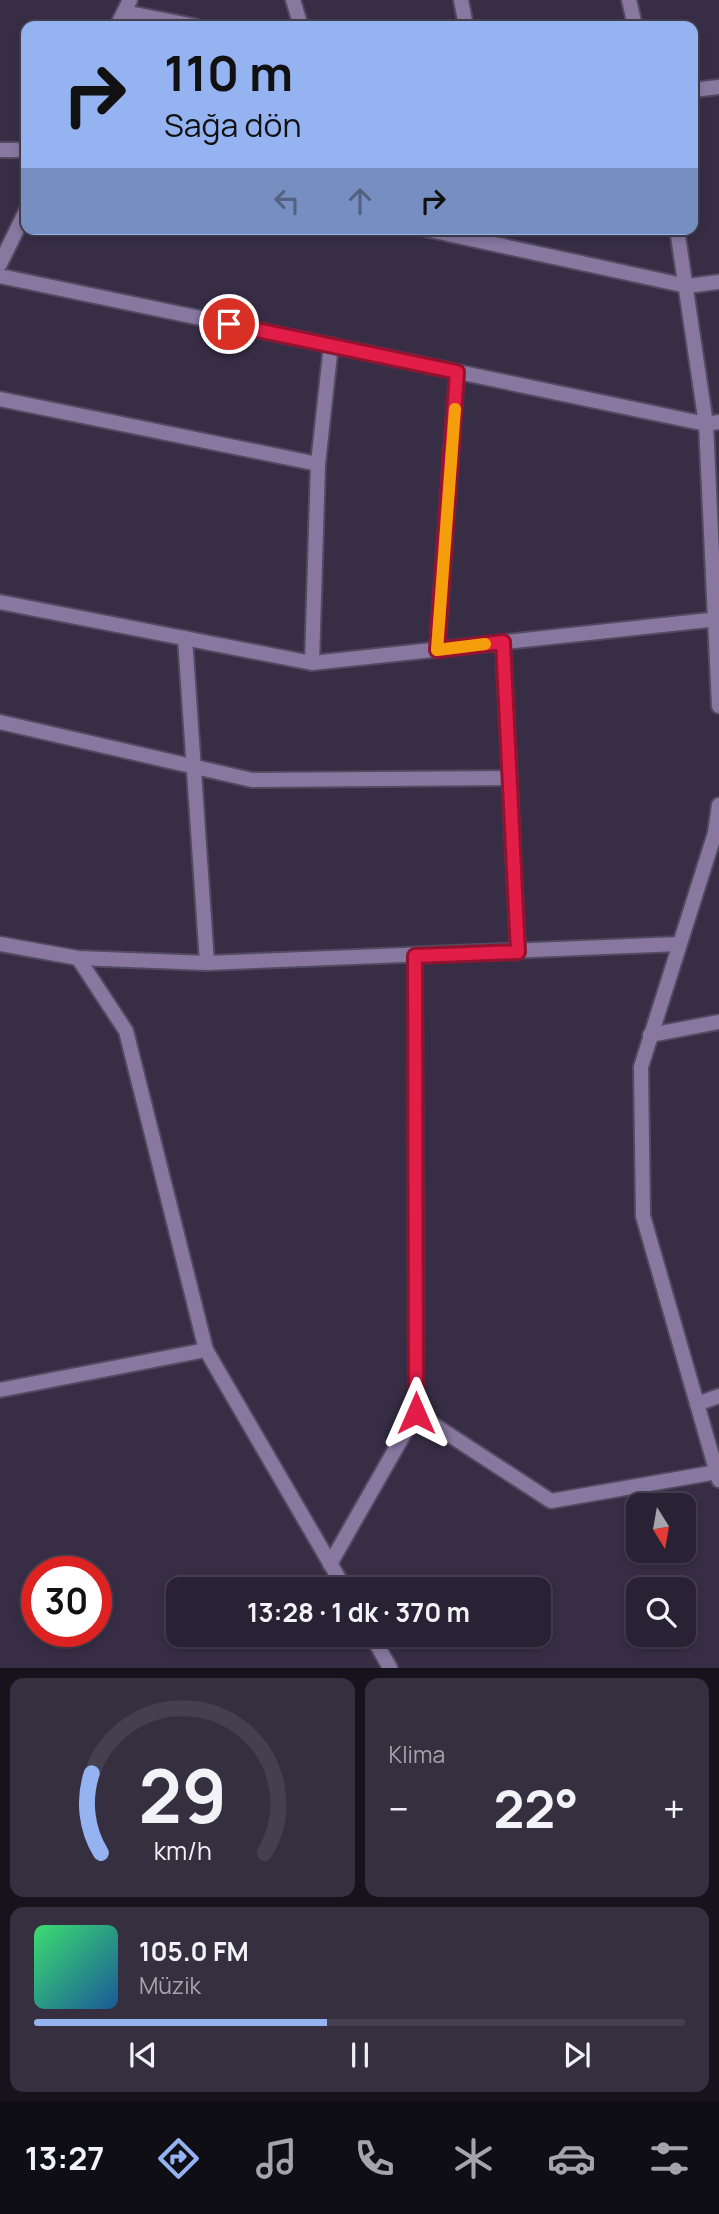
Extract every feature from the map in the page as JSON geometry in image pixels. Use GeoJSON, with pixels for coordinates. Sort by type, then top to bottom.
{"type":"FeatureCollection","features":[{"type":"Feature","properties":{"kind":"street"},"geometry":{"type":"LineString","coordinates":[[293,0],[299,21]]}},
{"type":"Feature","properties":{"kind":"street"},"geometry":{"type":"LineString","coordinates":[[461,0],[466,21]]}},
{"type":"Feature","properties":{"kind":"street"},"geometry":{"type":"LineString","coordinates":[[629,0],[634,21]]}},
{"type":"Feature","properties":{"kind":"street"},"geometry":{"type":"LineString","coordinates":[[127,6],[178,21]]}},
{"type":"Feature","properties":{"kind":"street"},"geometry":{"type":"LineString","coordinates":[[698,89],[719,87]]}},
{"type":"Feature","properties":{"kind":"street"},"geometry":{"type":"LineString","coordinates":[[0,150],[21,150]]}},
{"type":"Feature","properties":{"kind":"street"},"geometry":{"type":"LineString","coordinates":[[0,264],[21,221]]}},
{"type":"Feature","properties":{"kind":"street"},"geometry":{"type":"LineString","coordinates":[[453,235],[687,286],[719,282]]}},
{"type":"Feature","properties":{"kind":"street"},"geometry":{"type":"LineString","coordinates":[[678,235],[713,423],[719,706]]}},
{"type":"Feature","properties":{"kind":"street"},"geometry":{"type":"LineString","coordinates":[[0,276],[713,423]]}},
{"type":"Feature","properties":{"kind":"street"},"geometry":{"type":"LineString","coordinates":[[312,663],[318,464],[331,345]]}},
{"type":"Feature","properties":{"kind":"street"},"geometry":{"type":"LineString","coordinates":[[437,650],[457,372]]}},
{"type":"Feature","properties":{"kind":"street"},"geometry":{"type":"LineString","coordinates":[[0,399],[318,464]]}},
{"type":"Feature","properties":{"kind":"street"},"geometry":{"type":"LineString","coordinates":[[0,602],[312,663],[717,619]]}},
{"type":"Feature","properties":{"kind":"street"},"geometry":{"type":"LineString","coordinates":[[185,638],[206,963]]}},
{"type":"Feature","properties":{"kind":"street"},"geometry":{"type":"LineString","coordinates":[[503,642],[518,952]]}},
{"type":"Feature","properties":{"kind":"street"},"geometry":{"type":"LineString","coordinates":[[0,722],[252,780],[510,778]]}},
{"type":"Feature","properties":{"kind":"street"},"geometry":{"type":"LineString","coordinates":[[416,1413],[551,1501],[718,1476],[643,1216],[640,1067],[717,833],[719,804]]}},
{"type":"Feature","properties":{"kind":"street"},"geometry":{"type":"LineString","coordinates":[[0,944],[78,958],[206,963],[679,944]]}},
{"type":"Feature","properties":{"kind":"street"},"geometry":{"type":"LineString","coordinates":[[330,1564],[416,1413],[415,956]]}},
{"type":"Feature","properties":{"kind":"street"},"geometry":{"type":"LineString","coordinates":[[78,958],[126,1031],[206,1350],[338,1577]]}},
{"type":"Feature","properties":{"kind":"street"},"geometry":{"type":"LineString","coordinates":[[650,1035],[719,1022]]}},
{"type":"Feature","properties":{"kind":"street"},"geometry":{"type":"LineString","coordinates":[[0,1390],[206,1350]]}},
{"type":"Feature","properties":{"kind":"street"},"geometry":{"type":"LineString","coordinates":[[697,1404],[719,1396]]}},
{"type":"Feature","properties":{"kind":"street"},"geometry":{"type":"LineString","coordinates":[[378,1647],[390,1668]]}},
{"type":"Feature","properties":{"kind":"slow traffic"},"geometry":{"type":"LineString","coordinates":[[455,409],[437,650],[485,644]]}},
{"type":"Feature","properties":{"kind":"route"},"geometry":{"type":"LineString","coordinates":[[229,324],[457,372],[437,650],[503,642],[518,952],[415,956],[416,1413]]}}]}
